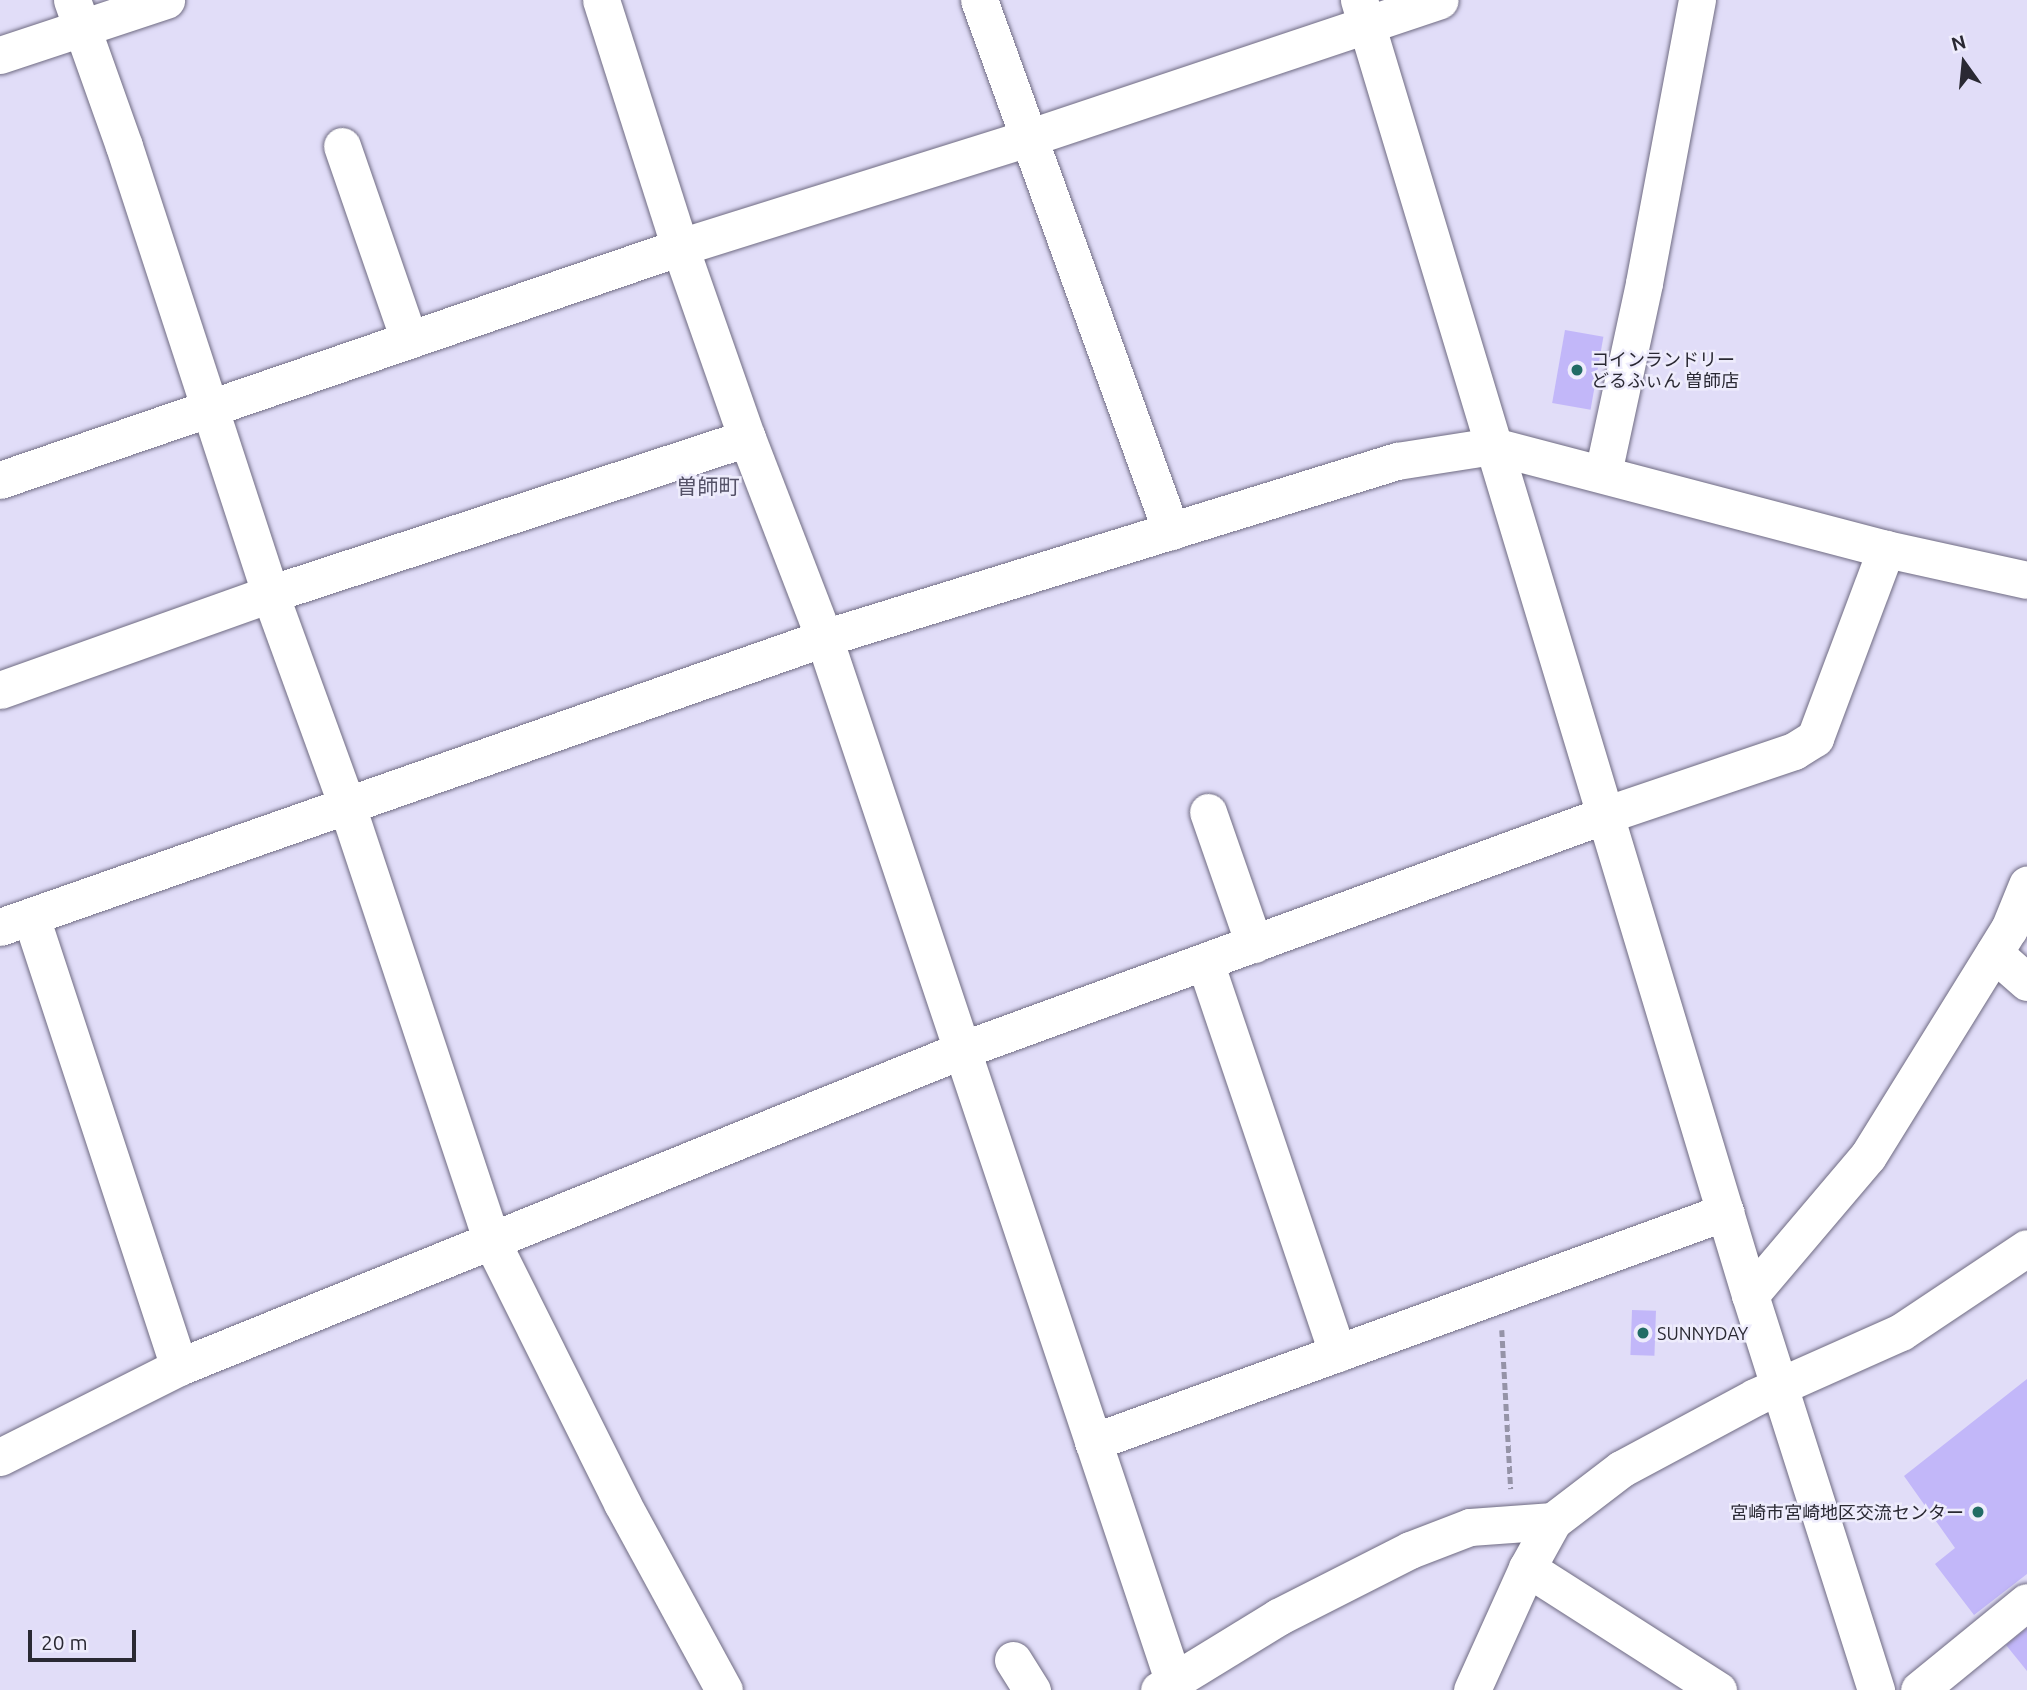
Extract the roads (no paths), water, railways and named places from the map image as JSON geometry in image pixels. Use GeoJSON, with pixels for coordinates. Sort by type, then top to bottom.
{"type":"FeatureCollection","features":[{"type":"Feature","properties":{"kind":"street"},"geometry":{"type":"LineString","coordinates":[[0,55],[77,14],[166,0]]}},
{"type":"Feature","properties":{"kind":"street"},"geometry":{"type":"LineString","coordinates":[[601,0],[680,247],[747,438],[824,638],[1093,1442],[1166,1685],[1278,1617],[1410,1550],[1470,1527],[1553,1521]]}},
{"type":"Feature","properties":{"kind":"street"},"geometry":{"type":"LineString","coordinates":[[979,0],[1171,531]]}},
{"type":"Feature","properties":{"kind":"street"},"geometry":{"type":"LineString","coordinates":[[0,480],[680,247],[1028,138],[1362,12],[1440,0]]}},
{"type":"Feature","properties":{"kind":"street"},"geometry":{"type":"LineString","coordinates":[[1603,473],[1644,283],[1697,0]]}},
{"type":"Feature","properties":{"kind":"street"},"geometry":{"type":"LineString","coordinates":[[1362,12],[1750,1295],[1876,1690]]}},
{"type":"Feature","properties":{"kind":"street"},"geometry":{"type":"LineString","coordinates":[[77,14],[212,409],[270,594],[347,806],[492,1242],[622,1503],[724,1690]]}},
{"type":"Feature","properties":{"kind":"street"},"geometry":{"type":"LineString","coordinates":[[342,146],[410,340]]}},
{"type":"Feature","properties":{"kind":"street"},"geometry":{"type":"LineString","coordinates":[[0,690],[270,594],[747,438]]}},
{"type":"Feature","properties":{"kind":"street"},"geometry":{"type":"LineString","coordinates":[[179,1367],[15,922],[824,638],[1397,461],[1493,446],[1886,549],[2027,580]]}},
{"type":"Feature","properties":{"kind":"street"},"geometry":{"type":"LineString","coordinates":[[0,1457],[179,1367],[962,1050],[1605,816],[1794,751],[1815,738],[1886,549]]}},
{"type":"Feature","properties":{"kind":"street"},"geometry":{"type":"LineString","coordinates":[[1208,812],[1254,944]]}},
{"type":"Feature","properties":{"kind":"street"},"geometry":{"type":"LineString","coordinates":[[1750,1295],[1868,1156],[2009,929],[2027,885]]}},
{"type":"Feature","properties":{"kind":"street"},"geometry":{"type":"LineString","coordinates":[[1993,953],[2027,982]]}},
{"type":"Feature","properties":{"kind":"street"},"geometry":{"type":"LineString","coordinates":[[1205,962],[1337,1353]]}},
{"type":"Feature","properties":{"kind":"street"},"geometry":{"type":"LineString","coordinates":[[1093,1442],[1726,1212]]}},
{"type":"Feature","properties":{"kind":"street"},"geometry":{"type":"LineString","coordinates":[[1472,1690],[1527,1568],[1553,1521],[1621,1469],[1781,1386],[1901,1332],[2027,1248]]}},
{"type":"Feature","properties":{"kind":"street"},"geometry":{"type":"LineString","coordinates":[[1527,1568],[1718,1690]]}},
{"type":"Feature","properties":{"kind":"street"},"geometry":{"type":"LineString","coordinates":[[1919,1690],[2027,1602]]}},
{"type":"Feature","properties":{"kind":"place","name":"コインランドリー どるふぃん 曽師店"},"geometry":{"type":"Point","coordinates":[1577,370]}},
{"type":"Feature","properties":{"kind":"place","name":"SUNNYDAY"},"geometry":{"type":"Point","coordinates":[1643,1333]}},
{"type":"Feature","properties":{"kind":"place","name":"宮崎市宮崎地区交流センター"},"geometry":{"type":"Point","coordinates":[1978,1512]}},
{"type":"Feature","properties":{"kind":"district","name":"曽師町"},"geometry":{"type":"Point","coordinates":[708,486]}}]}
